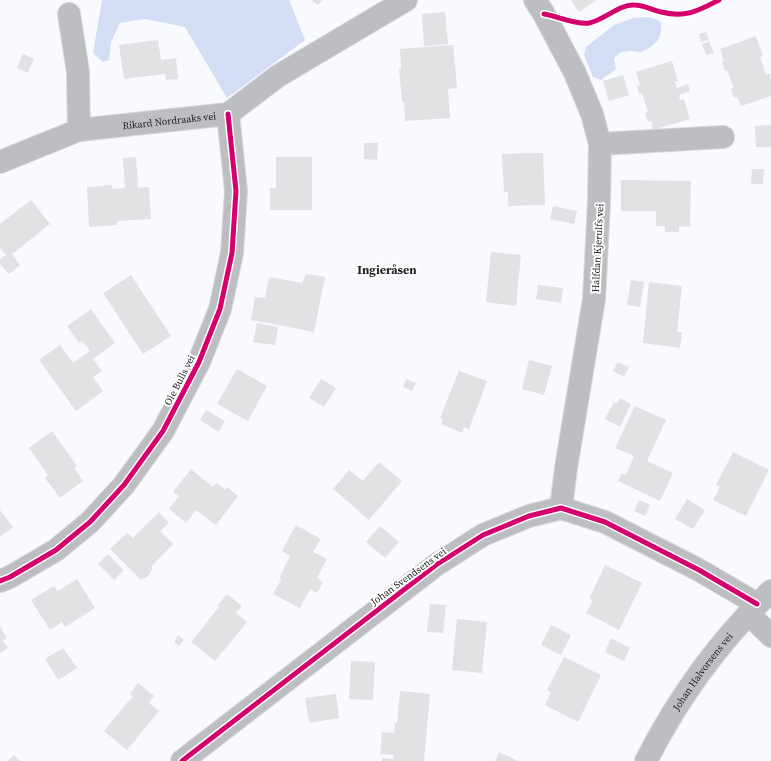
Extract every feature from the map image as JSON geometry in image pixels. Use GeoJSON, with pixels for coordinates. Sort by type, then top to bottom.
{"type":"FeatureCollection","features":[{"type":"Feature","properties":{"kind":"street","name":"Rikard Nordraaks vei"},"geometry":{"type":"LineString","coordinates":[[0,162],[80,130],[228,114],[278,76],[406,0]]}},
{"type":"Feature","properties":{"kind":"street","name":"Halfdan Kjerulfs vei"},"geometry":{"type":"LineString","coordinates":[[535,0],[575,73],[592,114],[600,144],[599,202],[594,299],[566,468],[561,508]]}},
{"type":"Feature","properties":{"kind":"street"},"geometry":{"type":"LineString","coordinates":[[69,14],[78,72],[80,130]]}},
{"type":"Feature","properties":{"kind":"street","name":"Ole Bulls vei"},"geometry":{"type":"LineString","coordinates":[[0,581],[10,577],[56,550],[90,522],[124,485],[163,431],[199,362],[220,308],[232,254],[236,191],[228,114]]}},
{"type":"Feature","properties":{"kind":"street"},"geometry":{"type":"LineString","coordinates":[[600,144],[723,137]]}},
{"type":"Feature","properties":{"kind":"street"},"geometry":{"type":"LineString","coordinates":[[561,508],[605,522],[699,570],[759,603],[771,636]]}},
{"type":"Feature","properties":{"kind":"street","name":"Johan Svendsens vei"},"geometry":{"type":"LineString","coordinates":[[182,761],[442,561],[483,535],[529,516],[561,508]]}},
{"type":"Feature","properties":{"kind":"street","name":"Johan Halvorsens vei"},"geometry":{"type":"LineString","coordinates":[[646,761],[664,726],[693,680],[730,633],[759,603]]}},
{"type":"Feature","properties":{"kind":"shaded area"},"geometry":{"type":"Polygon","coordinates":[[[102,0],[289,0],[305,40],[227,98],[185,27],[145,19],[120,23],[111,42],[109,60],[103,62],[93,53],[102,0]]]}},
{"type":"Feature","properties":{"kind":"shaded area"},"geometry":{"type":"Polygon","coordinates":[[[647,17],[658,20],[661,23],[661,32],[658,40],[651,47],[641,52],[621,52],[614,58],[616,69],[601,80],[593,77],[584,55],[586,47],[614,25],[633,18],[647,17]]]}},
{"type":"Feature","properties":{"kind":"building"},"geometry":{"type":"Polygon","coordinates":[[[322,0],[318,5],[312,1],[322,0]]]}},
{"type":"Feature","properties":{"kind":"building"},"geometry":{"type":"Polygon","coordinates":[[[571,0],[597,0],[579,12],[571,0]]]}},
{"type":"Feature","properties":{"kind":"building"},"geometry":{"type":"Polygon","coordinates":[[[445,12],[448,44],[424,46],[422,14],[445,12]]]}},
{"type":"Feature","properties":{"kind":"building"},"geometry":{"type":"Polygon","coordinates":[[[706,32],[709,40],[701,42],[699,34],[706,32]]]}},
{"type":"Feature","properties":{"kind":"building"},"geometry":{"type":"Polygon","coordinates":[[[756,36],[763,56],[760,57],[766,75],[769,73],[771,78],[771,96],[741,106],[737,97],[734,98],[731,89],[734,88],[727,70],[725,71],[722,62],[724,61],[720,49],[756,36]]]}},
{"type":"Feature","properties":{"kind":"building"},"geometry":{"type":"Polygon","coordinates":[[[158,40],[161,60],[176,58],[178,79],[166,80],[165,74],[124,79],[119,45],[158,40]]]}},
{"type":"Feature","properties":{"kind":"building"},"geometry":{"type":"Polygon","coordinates":[[[709,41],[714,53],[706,55],[702,44],[709,41]]]}},
{"type":"Feature","properties":{"kind":"building"},"geometry":{"type":"Polygon","coordinates":[[[453,45],[457,88],[448,89],[450,118],[405,121],[399,69],[401,69],[400,49],[453,45]]]}},
{"type":"Feature","properties":{"kind":"building"},"geometry":{"type":"Polygon","coordinates":[[[23,54],[34,59],[28,73],[17,68],[23,54]]]}},
{"type":"Feature","properties":{"kind":"building"},"geometry":{"type":"Polygon","coordinates":[[[672,61],[678,81],[675,82],[677,88],[688,84],[690,91],[679,95],[680,100],[684,99],[690,119],[653,130],[651,121],[648,122],[645,113],[648,112],[642,93],[639,94],[637,86],[640,85],[636,72],[672,61]]]}},
{"type":"Feature","properties":{"kind":"building"},"geometry":{"type":"Polygon","coordinates":[[[623,75],[629,95],[609,101],[603,81],[623,75]]]}},
{"type":"Feature","properties":{"kind":"building"},"geometry":{"type":"Polygon","coordinates":[[[771,125],[771,147],[756,147],[755,126],[771,125]]]}},
{"type":"Feature","properties":{"kind":"building"},"geometry":{"type":"Polygon","coordinates":[[[364,143],[378,143],[377,160],[364,159],[364,143]]]}},
{"type":"Feature","properties":{"kind":"building"},"geometry":{"type":"Polygon","coordinates":[[[543,153],[545,205],[508,206],[508,192],[504,192],[502,154],[543,153]]]}},
{"type":"Feature","properties":{"kind":"building"},"geometry":{"type":"Polygon","coordinates":[[[136,157],[138,188],[149,187],[151,219],[117,221],[117,225],[89,227],[87,187],[112,185],[112,189],[125,188],[123,158],[136,157]]]}},
{"type":"Feature","properties":{"kind":"building"},"geometry":{"type":"Polygon","coordinates":[[[276,157],[312,157],[312,210],[270,210],[270,188],[276,188],[276,157]]]}},
{"type":"Feature","properties":{"kind":"building"},"geometry":{"type":"Polygon","coordinates":[[[752,169],[764,169],[763,184],[751,184],[752,169]]]}},
{"type":"Feature","properties":{"kind":"building"},"geometry":{"type":"Polygon","coordinates":[[[621,180],[691,181],[690,227],[679,226],[679,232],[665,232],[665,226],[656,226],[656,211],[621,211],[621,180]]]}},
{"type":"Feature","properties":{"kind":"building"},"geometry":{"type":"Polygon","coordinates":[[[31,200],[50,224],[12,254],[20,265],[9,274],[0,264],[0,260],[6,255],[0,248],[0,224],[31,200]]]}},
{"type":"Feature","properties":{"kind":"building"},"geometry":{"type":"Polygon","coordinates":[[[553,206],[577,211],[574,224],[550,219],[553,206]]]}},
{"type":"Feature","properties":{"kind":"building"},"geometry":{"type":"Polygon","coordinates":[[[491,252],[521,255],[516,306],[486,302],[491,252]]]}},
{"type":"Feature","properties":{"kind":"building"},"geometry":{"type":"Polygon","coordinates":[[[306,274],[325,277],[314,332],[251,320],[255,297],[265,298],[269,277],[302,283],[306,274]]]}},
{"type":"Feature","properties":{"kind":"building"},"geometry":{"type":"Polygon","coordinates":[[[131,275],[171,336],[143,354],[103,293],[131,275]]]}},
{"type":"Feature","properties":{"kind":"building"},"geometry":{"type":"Polygon","coordinates":[[[631,280],[644,282],[640,307],[627,305],[631,280]]]}},
{"type":"Feature","properties":{"kind":"building"},"geometry":{"type":"Polygon","coordinates":[[[649,282],[682,286],[677,332],[682,332],[680,348],[643,343],[649,282]]]}},
{"type":"Feature","properties":{"kind":"building"},"geometry":{"type":"Polygon","coordinates":[[[538,285],[563,288],[561,303],[536,299],[538,285]]]}},
{"type":"Feature","properties":{"kind":"building"},"geometry":{"type":"Polygon","coordinates":[[[91,309],[115,343],[93,359],[102,371],[93,377],[103,391],[76,411],[39,360],[60,345],[73,363],[90,351],[82,341],[79,343],[67,326],[91,309]]]}},
{"type":"Feature","properties":{"kind":"building"},"geometry":{"type":"Polygon","coordinates":[[[257,323],[278,327],[275,345],[253,342],[257,323]]]}},
{"type":"Feature","properties":{"kind":"building"},"geometry":{"type":"Polygon","coordinates":[[[529,360],[552,366],[544,395],[522,389],[529,360]]]}},
{"type":"Feature","properties":{"kind":"building"},"geometry":{"type":"Polygon","coordinates":[[[618,362],[629,367],[624,377],[613,371],[618,362]]]}},
{"type":"Feature","properties":{"kind":"building"},"geometry":{"type":"Polygon","coordinates":[[[237,369],[267,386],[248,421],[217,404],[237,369]]]}},
{"type":"Feature","properties":{"kind":"building"},"geometry":{"type":"Polygon","coordinates":[[[459,371],[487,381],[469,429],[464,427],[462,433],[441,424],[443,419],[440,418],[459,371]]]}},
{"type":"Feature","properties":{"kind":"building"},"geometry":{"type":"Polygon","coordinates":[[[321,379],[336,388],[324,407],[309,398],[321,379]]]}},
{"type":"Feature","properties":{"kind":"building"},"geometry":{"type":"Polygon","coordinates":[[[406,379],[416,383],[412,391],[403,387],[406,379]]]}},
{"type":"Feature","properties":{"kind":"building"},"geometry":{"type":"Polygon","coordinates":[[[620,398],[631,404],[620,427],[605,419],[614,402],[617,404],[620,398]]]}},
{"type":"Feature","properties":{"kind":"building"},"geometry":{"type":"Polygon","coordinates":[[[635,406],[666,420],[647,461],[673,473],[660,501],[618,481],[622,473],[626,475],[634,456],[615,448],[635,406]]]}},
{"type":"Feature","properties":{"kind":"building"},"geometry":{"type":"Polygon","coordinates":[[[206,410],[225,421],[219,432],[200,420],[206,410]]]}},
{"type":"Feature","properties":{"kind":"building"},"geometry":{"type":"Polygon","coordinates":[[[52,431],[77,466],[74,468],[83,481],[60,498],[45,478],[48,475],[29,448],[52,431]]]}},
{"type":"Feature","properties":{"kind":"building"},"geometry":{"type":"Polygon","coordinates":[[[733,452],[769,470],[746,516],[713,500],[720,487],[716,485],[733,452]]]}},
{"type":"Feature","properties":{"kind":"building"},"geometry":{"type":"Polygon","coordinates":[[[379,462],[402,481],[369,520],[333,489],[349,470],[363,481],[379,462]]]}},
{"type":"Feature","properties":{"kind":"building"},"geometry":{"type":"Polygon","coordinates":[[[191,469],[213,487],[217,483],[225,490],[227,487],[238,496],[216,525],[196,510],[186,523],[169,509],[179,496],[173,492],[191,469]]]}},
{"type":"Feature","properties":{"kind":"building"},"geometry":{"type":"Polygon","coordinates":[[[687,499],[705,510],[693,529],[675,519],[687,499]]]}},
{"type":"Feature","properties":{"kind":"building"},"geometry":{"type":"Polygon","coordinates":[[[639,500],[650,505],[645,516],[634,511],[639,500]]]}},
{"type":"Feature","properties":{"kind":"building"},"geometry":{"type":"Polygon","coordinates":[[[0,510],[13,527],[0,537],[0,510]]]}},
{"type":"Feature","properties":{"kind":"building"},"geometry":{"type":"Polygon","coordinates":[[[159,512],[169,523],[160,531],[173,544],[151,567],[153,569],[150,574],[141,580],[110,549],[127,533],[133,538],[159,512]]]}},
{"type":"Feature","properties":{"kind":"building"},"geometry":{"type":"Polygon","coordinates":[[[296,525],[321,539],[313,552],[327,559],[317,578],[323,582],[317,593],[310,589],[300,608],[273,594],[281,580],[280,576],[290,556],[282,551],[296,525]]]}},
{"type":"Feature","properties":{"kind":"building"},"geometry":{"type":"Polygon","coordinates":[[[380,526],[399,542],[385,558],[366,542],[380,526]]]}},
{"type":"Feature","properties":{"kind":"building"},"geometry":{"type":"Polygon","coordinates":[[[108,554],[124,570],[114,580],[98,564],[108,554]]]}},
{"type":"Feature","properties":{"kind":"building"},"geometry":{"type":"Polygon","coordinates":[[[605,565],[642,583],[619,630],[586,613],[593,600],[589,599],[605,565]]]}},
{"type":"Feature","properties":{"kind":"building"},"geometry":{"type":"Polygon","coordinates":[[[77,579],[95,608],[65,627],[62,622],[50,630],[31,600],[54,586],[58,591],[77,579]]]}},
{"type":"Feature","properties":{"kind":"building"},"geometry":{"type":"Polygon","coordinates":[[[227,594],[242,606],[236,613],[247,622],[215,661],[191,642],[219,607],[217,606],[227,594]]]}},
{"type":"Feature","properties":{"kind":"building"},"geometry":{"type":"Polygon","coordinates":[[[430,604],[446,605],[443,633],[427,632],[430,604]]]}},
{"type":"Feature","properties":{"kind":"building"},"geometry":{"type":"Polygon","coordinates":[[[457,619],[487,622],[482,673],[452,670],[457,619]]]}},
{"type":"Feature","properties":{"kind":"building"},"geometry":{"type":"Polygon","coordinates":[[[551,625],[571,635],[561,655],[541,645],[551,625]]]}},
{"type":"Feature","properties":{"kind":"building"},"geometry":{"type":"Polygon","coordinates":[[[0,626],[7,638],[3,641],[8,648],[0,653],[0,626]]]}},
{"type":"Feature","properties":{"kind":"building"},"geometry":{"type":"Polygon","coordinates":[[[178,635],[184,640],[179,646],[174,642],[178,635]]]}},
{"type":"Feature","properties":{"kind":"building"},"geometry":{"type":"Polygon","coordinates":[[[611,638],[630,648],[624,661],[605,652],[611,638]]]}},
{"type":"Feature","properties":{"kind":"building"},"geometry":{"type":"Polygon","coordinates":[[[63,648],[77,668],[58,680],[45,659],[63,648]]]}},
{"type":"Feature","properties":{"kind":"building"},"geometry":{"type":"Polygon","coordinates":[[[564,657],[601,675],[578,722],[545,705],[551,692],[547,690],[564,657]]]}},
{"type":"Feature","properties":{"kind":"building"},"geometry":{"type":"Polygon","coordinates":[[[351,661],[375,662],[373,700],[349,699],[351,661]]]}},
{"type":"Feature","properties":{"kind":"building"},"geometry":{"type":"Polygon","coordinates":[[[138,683],[154,696],[149,703],[159,711],[127,750],[104,731],[133,696],[130,694],[138,683]]]}},
{"type":"Feature","properties":{"kind":"building"},"geometry":{"type":"Polygon","coordinates":[[[400,691],[430,694],[424,761],[382,761],[382,758],[393,759],[394,755],[380,754],[382,732],[394,733],[395,723],[397,723],[400,691]]]}},
{"type":"Feature","properties":{"kind":"building"},"geometry":{"type":"Polygon","coordinates":[[[336,694],[339,718],[309,723],[305,698],[336,694]]]}},
{"type":"Feature","properties":{"kind":"building"},"geometry":{"type":"Polygon","coordinates":[[[499,752],[518,761],[495,761],[499,752]]]}},
{"type":"Feature","properties":{"kind":"building"},"geometry":{"type":"Polygon","coordinates":[[[14,755],[20,761],[8,761],[14,755]]]}},
{"type":"Feature","properties":{"kind":"cycle path"},"geometry":{"type":"LineString","coordinates":[[544,14],[572,22],[589,23],[629,5],[641,6],[670,14],[685,14],[698,10],[719,0]]}},
{"type":"Feature","properties":{"kind":"cycle path"},"geometry":{"type":"LineString","coordinates":[[0,581],[10,577],[56,550],[90,522],[124,485],[163,431],[199,362],[220,309],[232,253],[236,191],[228,114]]}},
{"type":"Feature","properties":{"kind":"cycle path"},"geometry":{"type":"LineString","coordinates":[[182,761],[436,565],[483,535],[529,516],[561,508],[605,522],[699,570],[757,604]]}},
{"type":"Feature","properties":{"kind":"district","name":"Ingieråsen"},"geometry":{"type":"Point","coordinates":[387,270]}}]}
